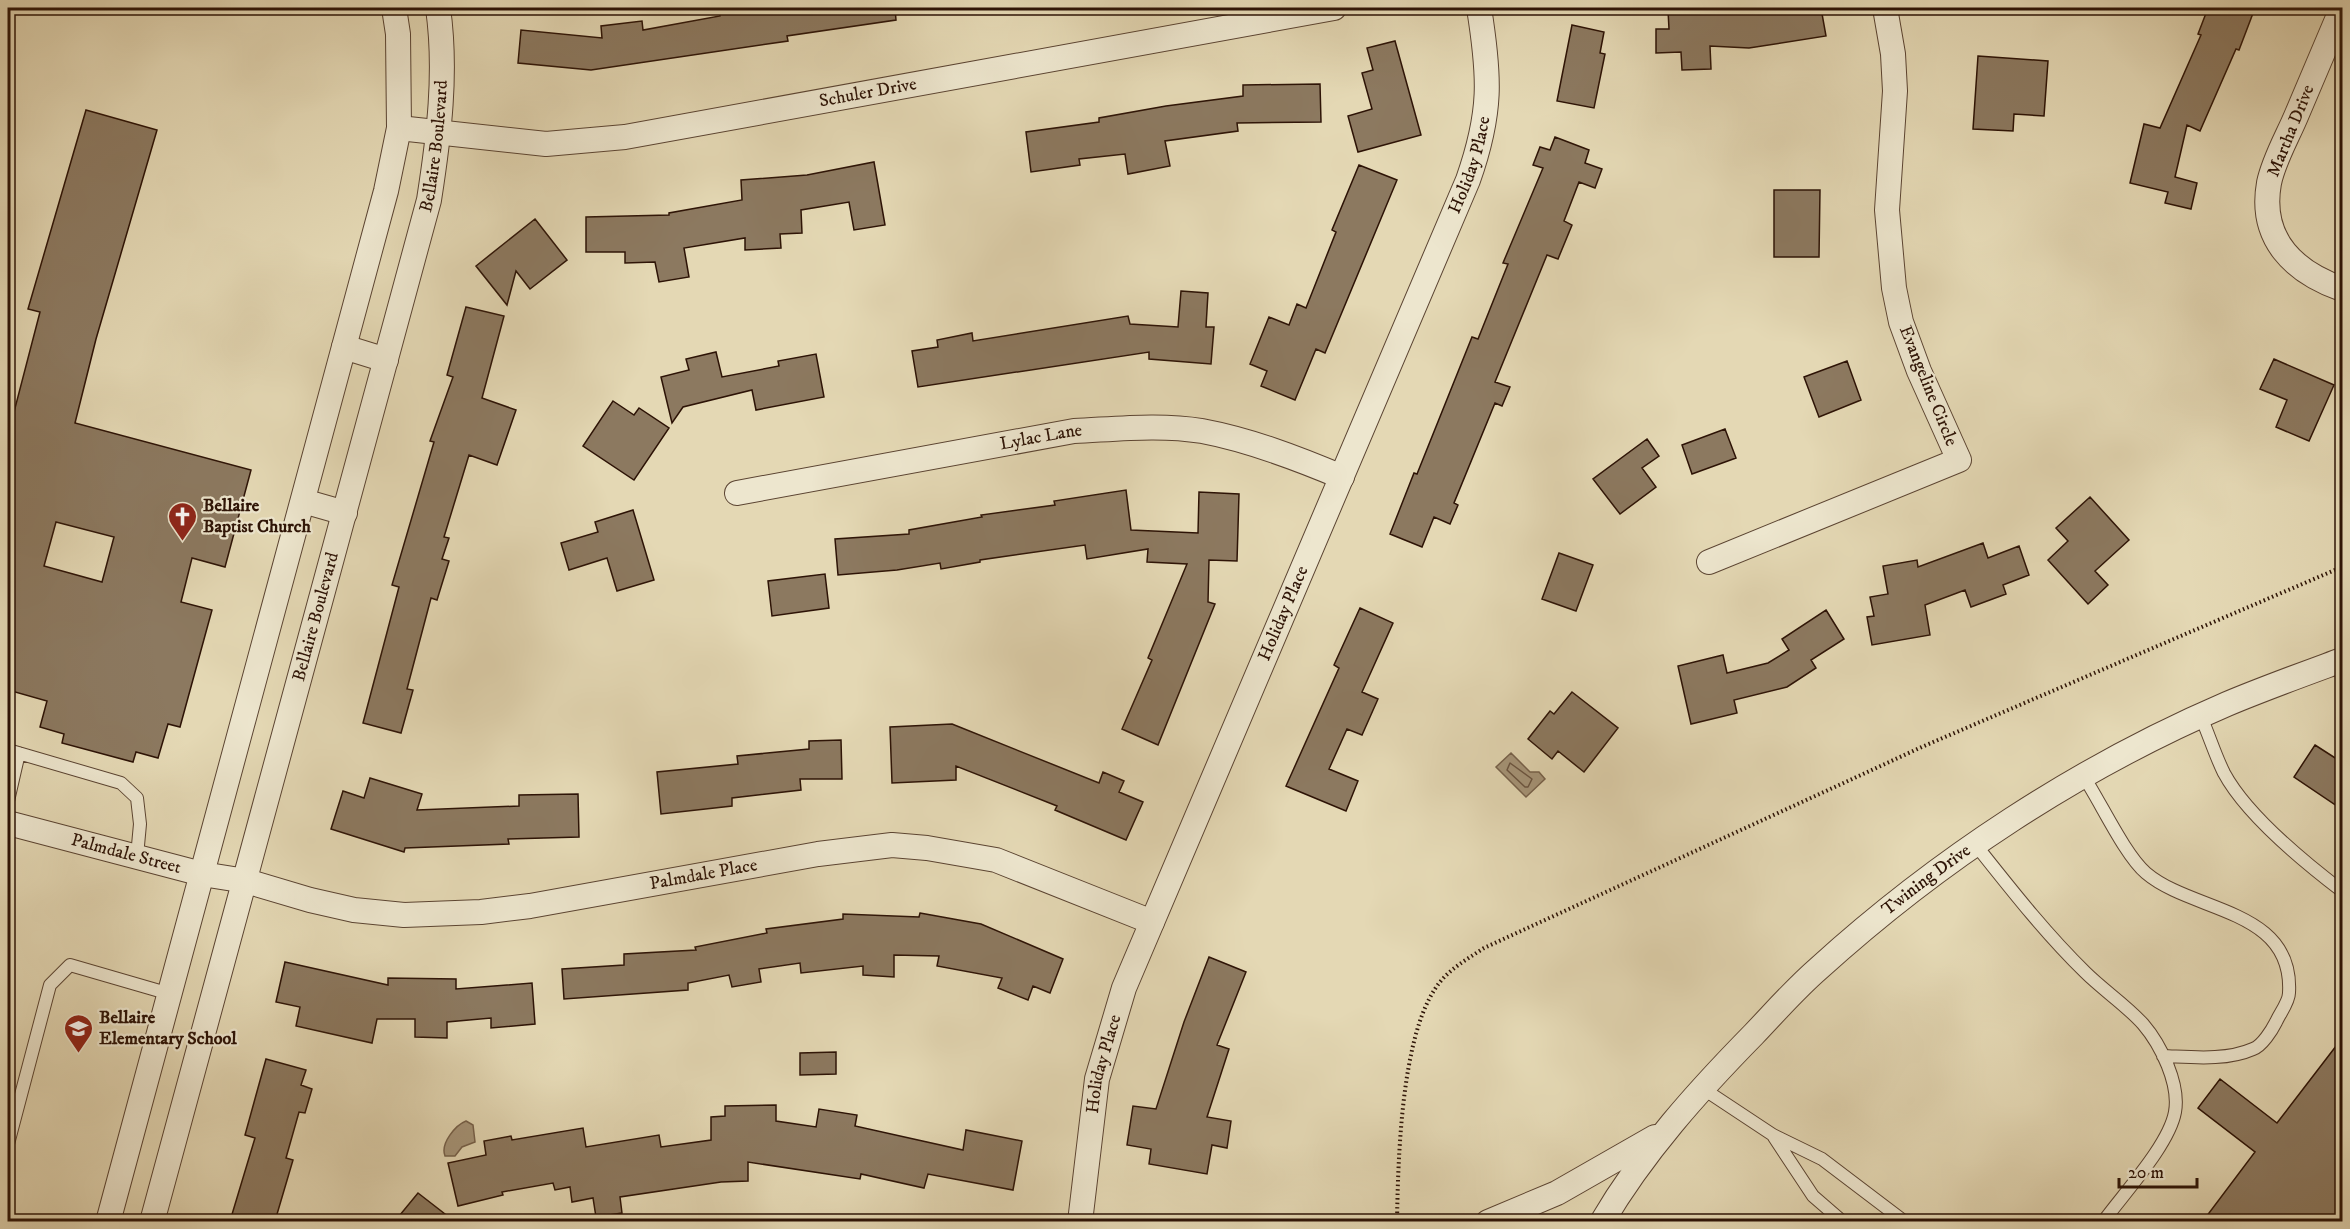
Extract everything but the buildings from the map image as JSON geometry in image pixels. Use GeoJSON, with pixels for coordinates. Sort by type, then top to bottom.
{"type":"FeatureCollection","features":[{"type":"Feature","properties":{"kind":"street","name":"Bellaire Boulevard"},"geometry":{"type":"LineString","coordinates":[[108,1221],[383,201],[399,128],[398,33],[394,8]]}},
{"type":"Feature","properties":{"kind":"street","name":"Bellaire Boulevard"},"geometry":{"type":"LineString","coordinates":[[152,1221],[429,200],[440,134],[442,73],[438,8]]}},
{"type":"Feature","properties":{"kind":"street","name":"Schuler Drive"},"geometry":{"type":"LineString","coordinates":[[399,128],[546,144],[625,137],[1334,8]]}},
{"type":"Feature","properties":{"kind":"street","name":"Holiday Place"},"geometry":{"type":"LineString","coordinates":[[1080,1221],[1097,1079],[1124,988],[1468,180],[1481,144],[1487,113],[1488,79],[1479,8]]}},
{"type":"Feature","properties":{"kind":"street","name":"Evangeline Circle"},"geometry":{"type":"LineString","coordinates":[[1709,562],[1959,460],[1919,371],[1901,322],[1894,288],[1887,210],[1895,91],[1893,54],[1885,8]]}},
{"type":"Feature","properties":{"kind":"street","name":"Martha Drive"},"geometry":{"type":"LineString","coordinates":[[2343,8],[2270,182],[2268,205],[2273,231],[2289,259],[2314,279],[2343,289]]}},
{"type":"Feature","properties":{"kind":"street"},"geometry":{"type":"LineString","coordinates":[[344,347],[386,360]]}},
{"type":"Feature","properties":{"kind":"street","name":"Lylac Lane"},"geometry":{"type":"LineString","coordinates":[[736,493],[1064,433],[1129,428],[1202,431],[1278,452],[1342,477]]}},
{"type":"Feature","properties":{"kind":"street"},"geometry":{"type":"LineString","coordinates":[[303,501],[345,513]]}},
{"type":"Feature","properties":{"kind":"street","name":"Twining Drive"},"geometry":{"type":"LineString","coordinates":[[1602,1221],[1664,1131],[1702,1088],[1817,970],[1929,876],[2011,819],[2084,777],[2226,704],[2343,660]]}},
{"type":"Feature","properties":{"kind":"street","name":"Palmdale Street"},"geometry":{"type":"LineString","coordinates":[[8,822],[202,874],[246,881]]}},
{"type":"Feature","properties":{"kind":"street","name":"Palmdale Place"},"geometry":{"type":"LineString","coordinates":[[246,881],[354,910],[404,915],[481,912],[818,854],[892,845],[927,848],[996,860],[1152,922]]}},
{"type":"Feature","properties":{"kind":"street"},"geometry":{"type":"LineString","coordinates":[[1488,1221],[1557,1193],[1664,1131]]}},
{"type":"Feature","properties":{"kind":"lane"},"geometry":{"type":"LineString","coordinates":[[2201,717],[2224,774],[2261,821],[2303,861],[2343,891]]}},
{"type":"Feature","properties":{"kind":"lane"},"geometry":{"type":"LineString","coordinates":[[8,801],[14,752],[121,783],[137,798],[140,825],[137,856]]}},
{"type":"Feature","properties":{"kind":"lane"},"geometry":{"type":"LineString","coordinates":[[2084,777],[2129,853],[2147,873],[2192,897],[2244,919],[2270,936],[2284,959],[2289,994],[2273,1028],[2255,1049],[2216,1057],[2163,1056]]}},
{"type":"Feature","properties":{"kind":"lane"},"geometry":{"type":"LineString","coordinates":[[1975,844],[2036,920],[2085,972],[2143,1024],[2163,1056],[2175,1089],[2176,1110],[2169,1134],[2103,1221]]}},
{"type":"Feature","properties":{"kind":"lane"},"geometry":{"type":"LineString","coordinates":[[8,1144],[50,986],[60,973],[70,965],[170,993]]}},
{"type":"Feature","properties":{"kind":"lane"},"geometry":{"type":"LineString","coordinates":[[1702,1088],[1773,1135],[1822,1160],[1905,1221]]}},
{"type":"Feature","properties":{"kind":"lane"},"geometry":{"type":"LineString","coordinates":[[1773,1135],[1813,1196],[1843,1221]]}},
{"type":"Feature","properties":{"kind":"path"},"geometry":{"type":"LineString","coordinates":[[1397,1221],[1399,1146],[1419,1022],[1436,987],[1453,968],[1484,948],[1515,933],[1924,746],[2343,567]]}},
{"type":"Feature","properties":{"kind":"water"},"geometry":{"type":"Polygon","coordinates":[[[1511,753],[1530,772],[1539,772],[1545,779],[1526,797],[1496,767],[1511,753]]]}},
{"type":"Feature","properties":{"kind":"water"},"geometry":{"type":"Polygon","coordinates":[[[466,1121],[473,1125],[475,1142],[462,1147],[455,1156],[445,1156],[445,1146],[450,1135],[466,1121]]]}},
{"type":"Feature","properties":{"kind":"place","name":"Bellaire Baptist Church"},"geometry":{"type":"Point","coordinates":[182,542]}},
{"type":"Feature","properties":{"kind":"place","name":"Bellaire Elementary School"},"geometry":{"type":"Point","coordinates":[78,1054]}}]}
